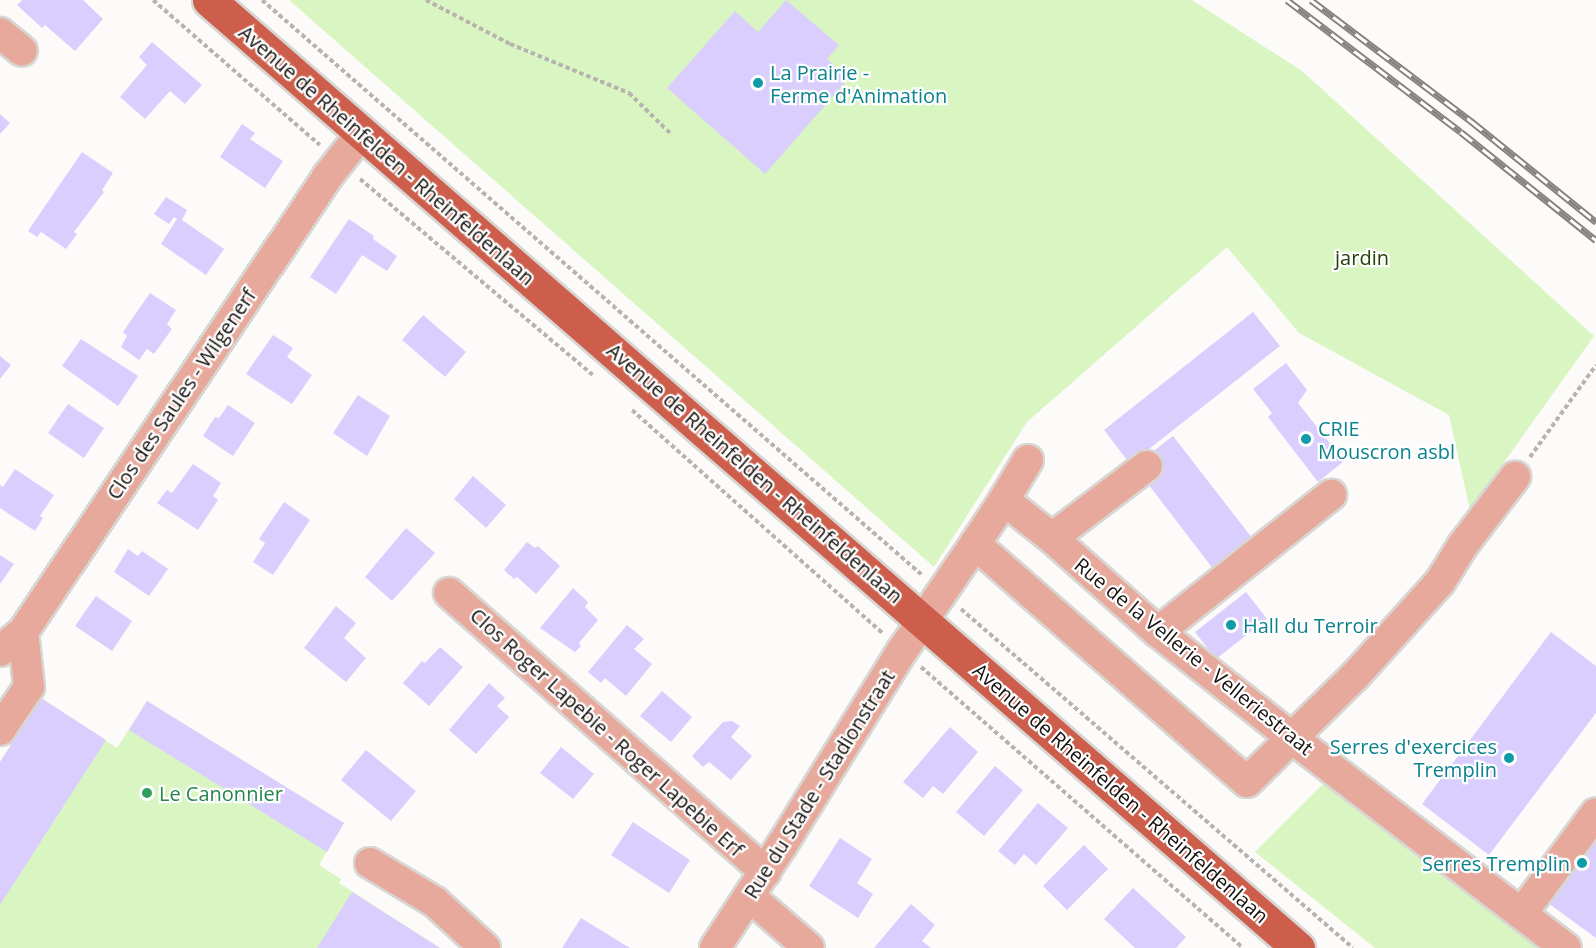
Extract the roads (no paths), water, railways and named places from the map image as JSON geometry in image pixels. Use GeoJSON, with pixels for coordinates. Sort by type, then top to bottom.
{"type":"FeatureCollection","features":[{"type":"Feature","properties":{"kind":"main road","name":"Avenue de Rheinfelden - Rheinfeldenlaan"},"geometry":{"type":"LineString","coordinates":[[209,0],[924,620],[1298,948]]}},
{"type":"Feature","properties":{"kind":"street","name":"Clos des Saules - Wilgenerf"},"geometry":{"type":"LineString","coordinates":[[0,651],[23,632],[340,161],[361,134]]}},
{"type":"Feature","properties":{"kind":"street"},"geometry":{"type":"LineString","coordinates":[[1004,500],[1028,460]]}},
{"type":"Feature","properties":{"kind":"street"},"geometry":{"type":"LineString","coordinates":[[1052,538],[1147,466]]}},
{"type":"Feature","properties":{"kind":"street"},"geometry":{"type":"LineString","coordinates":[[975,544],[1247,782],[1355,676],[1440,582],[1463,545],[1515,477]]}},
{"type":"Feature","properties":{"kind":"street"},"geometry":{"type":"LineString","coordinates":[[1158,632],[1331,495]]}},
{"type":"Feature","properties":{"kind":"street","name":"Rue du Stade - Stadionstraat"},"geometry":{"type":"LineString","coordinates":[[715,948],[902,651],[1004,500]]}},
{"type":"Feature","properties":{"kind":"street","name":"Rue de la Vellerie - Velleriestraat"},"geometry":{"type":"LineString","coordinates":[[1004,500],[1052,538],[1158,632],[1566,948]]}},
{"type":"Feature","properties":{"kind":"street","name":"Clos Roger Lapebie - Roger Lapebie Erf"},"geometry":{"type":"LineString","coordinates":[[449,592],[757,884],[809,948]]}},
{"type":"Feature","properties":{"kind":"street"},"geometry":{"type":"LineString","coordinates":[[0,730],[29,687],[23,632]]}},
{"type":"Feature","properties":{"kind":"street"},"geometry":{"type":"LineString","coordinates":[[1522,913],[1596,813]]}},
{"type":"Feature","properties":{"kind":"street"},"geometry":{"type":"LineString","coordinates":[[370,863],[435,902],[485,948]]}},
{"type":"Feature","properties":{"kind":"railway"},"geometry":{"type":"LineString","coordinates":[[1287,0],[1461,132],[1596,240]]}},
{"type":"Feature","properties":{"kind":"railway"},"geometry":{"type":"LineString","coordinates":[[1311,0],[1471,121],[1596,222]]}},
{"type":"Feature","properties":{"kind":"place","name":"La Prairie - Ferme d'Animation"},"geometry":{"type":"Point","coordinates":[758,83]}},
{"type":"Feature","properties":{"kind":"place","name":"CRIE Mouscron asbl"},"geometry":{"type":"Point","coordinates":[1306,439]}},
{"type":"Feature","properties":{"kind":"place","name":"Hall du Terroir"},"geometry":{"type":"Point","coordinates":[1231,625]}},
{"type":"Feature","properties":{"kind":"place","name":"Serres d'exercices Tremplin"},"geometry":{"type":"Point","coordinates":[1509,758]}},
{"type":"Feature","properties":{"kind":"place","name":"Le Canonnier"},"geometry":{"type":"Point","coordinates":[147,793]}},
{"type":"Feature","properties":{"kind":"place","name":"Serres Tremplin"},"geometry":{"type":"Point","coordinates":[1582,863]}},
{"type":"Feature","properties":{"kind":"park label","name":"jardin"},"geometry":{"type":"Point","coordinates":[1362,257]}}]}
